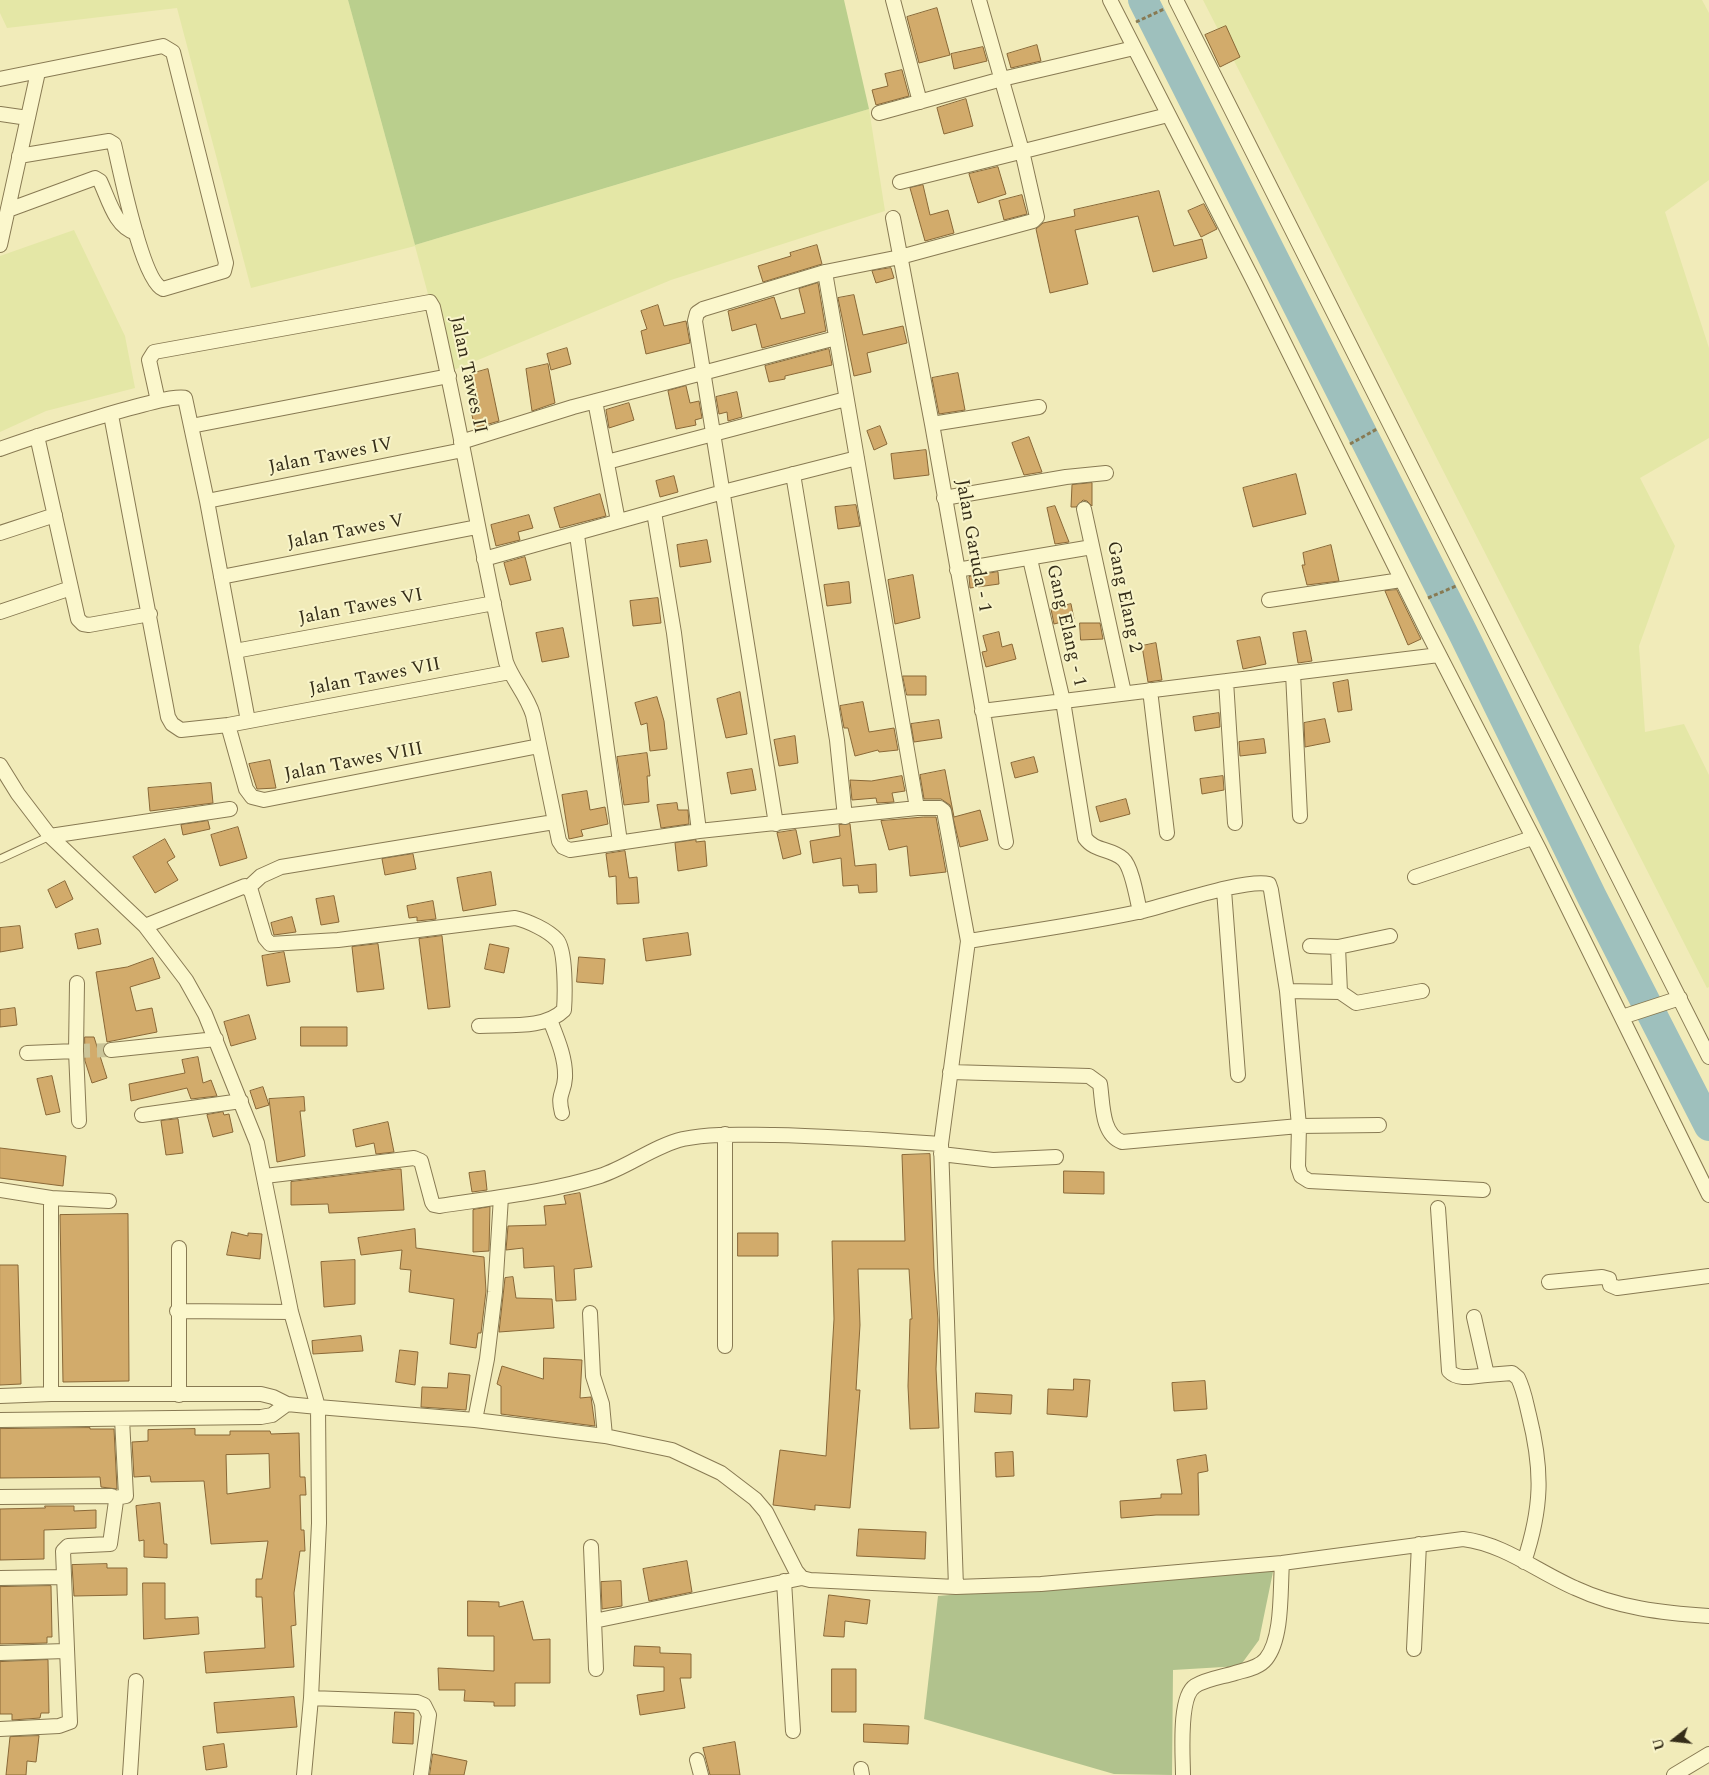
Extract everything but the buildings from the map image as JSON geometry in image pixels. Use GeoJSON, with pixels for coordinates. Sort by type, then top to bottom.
{"type":"FeatureCollection","features":[{"type":"Feature","properties":{"kind":"street"},"geometry":{"type":"LineString","coordinates":[[892,0],[920,102]]}},
{"type":"Feature","properties":{"kind":"street"},"geometry":{"type":"LineString","coordinates":[[776,824],[695,321],[697,313],[703,309],[825,272],[900,257],[1033,221],[1037,217],[1038,211],[1022,151],[979,0]]}},
{"type":"Feature","properties":{"kind":"street"},"geometry":{"type":"LineString","coordinates":[[1110,0],[1253,280],[1439,655],[1532,838],[1626,1016],[1709,1195]]}},
{"type":"Feature","properties":{"kind":"street"},"geometry":{"type":"LineString","coordinates":[[1172,3],[1675,999],[1709,1057]]}},
{"type":"Feature","properties":{"kind":"street"},"geometry":{"type":"LineString","coordinates":[[0,79],[163,46],[173,52],[226,263],[224,271],[164,289],[154,283],[136,233],[114,144],[104,141],[19,156]]}},
{"type":"Feature","properties":{"kind":"street"},"geometry":{"type":"LineString","coordinates":[[879,114],[1002,79],[1134,48]]}},
{"type":"Feature","properties":{"kind":"street"},"geometry":{"type":"LineString","coordinates":[[0,245],[38,72]]}},
{"type":"Feature","properties":{"kind":"street"},"geometry":{"type":"LineString","coordinates":[[0,114],[28,118]]}},
{"type":"Feature","properties":{"kind":"street"},"geometry":{"type":"LineString","coordinates":[[900,182],[1168,115]]}},
{"type":"Feature","properties":{"kind":"street"},"geometry":{"type":"LineString","coordinates":[[8,210],[95,178],[100,182],[120,223],[126,230],[136,233]]}},
{"type":"Feature","properties":{"kind":"street","name":"Jalan Garuda - 1"},"geometry":{"type":"LineString","coordinates":[[893,218],[932,424],[1006,842]]}},
{"type":"Feature","properties":{"kind":"street"},"geometry":{"type":"LineString","coordinates":[[825,272],[917,808]]}},
{"type":"Feature","properties":{"kind":"street","name":"Jalan Tawes II"},"geometry":{"type":"LineString","coordinates":[[158,401],[149,360],[154,352],[430,302],[433,306],[449,376],[477,527],[510,672],[530,707],[554,822],[559,841],[563,847],[570,850],[699,831],[846,817],[917,808],[940,808],[947,817],[968,941]]}},
{"type":"Feature","properties":{"kind":"street","name":"Jalan Tawes IV"},"geometry":{"type":"LineString","coordinates":[[207,501],[462,446],[595,401],[836,338]]}},
{"type":"Feature","properties":{"kind":"street"},"geometry":{"type":"LineString","coordinates":[[191,426],[449,376]]}},
{"type":"Feature","properties":{"kind":"street"},"geometry":{"type":"LineString","coordinates":[[0,449],[36,436],[111,414],[182,396],[186,402],[207,501],[248,721]]}},
{"type":"Feature","properties":{"kind":"street"},"geometry":{"type":"LineString","coordinates":[[607,462],[714,432],[846,399]]}},
{"type":"Feature","properties":{"kind":"street"},"geometry":{"type":"LineString","coordinates":[[595,401],[618,521]]}},
{"type":"Feature","properties":{"kind":"street"},"geometry":{"type":"LineString","coordinates":[[932,424],[1039,407]]}},
{"type":"Feature","properties":{"kind":"street","name":"Jalan Tawes VII"},"geometry":{"type":"LineString","coordinates":[[111,414],[168,717],[172,724],[181,730],[228,725],[510,672]]}},
{"type":"Feature","properties":{"kind":"street"},"geometry":{"type":"LineString","coordinates":[[36,436],[78,619],[83,624],[89,625],[150,614]]}},
{"type":"Feature","properties":{"kind":"street"},"geometry":{"type":"LineString","coordinates":[[484,559],[578,535],[618,521],[723,492],[857,458]]}},
{"type":"Feature","properties":{"kind":"street"},"geometry":{"type":"LineString","coordinates":[[944,498],[1066,477],[1106,473]]}},
{"type":"Feature","properties":{"kind":"street"},"geometry":{"type":"LineString","coordinates":[[793,474],[834,721],[846,817]]}},
{"type":"Feature","properties":{"kind":"street","name":"Gang Elang 2"},"geometry":{"type":"LineString","coordinates":[[1084,509],[1124,693]]}},
{"type":"Feature","properties":{"kind":"street"},"geometry":{"type":"LineString","coordinates":[[654,512],[674,633],[699,831]]}},
{"type":"Feature","properties":{"kind":"street"},"geometry":{"type":"LineString","coordinates":[[0,533],[55,515]]}},
{"type":"Feature","properties":{"kind":"street","name":"Jalan Tawes V"},"geometry":{"type":"LineString","coordinates":[[222,577],[477,527]]}},
{"type":"Feature","properties":{"kind":"street"},"geometry":{"type":"LineString","coordinates":[[578,535],[620,842]]}},
{"type":"Feature","properties":{"kind":"street"},"geometry":{"type":"LineString","coordinates":[[957,570],[1092,547]]}},
{"type":"Feature","properties":{"kind":"street","name":"Gang Elang - 1"},"geometry":{"type":"LineString","coordinates":[[1030,559],[1063,701],[1085,838],[1090,844],[1117,855],[1127,864],[1140,912]]}},
{"type":"Feature","properties":{"kind":"street"},"geometry":{"type":"LineString","coordinates":[[1269,600],[1401,580]]}},
{"type":"Feature","properties":{"kind":"street"},"geometry":{"type":"LineString","coordinates":[[0,612],[70,588]]}},
{"type":"Feature","properties":{"kind":"street","name":"Jalan Tawes VI"},"geometry":{"type":"LineString","coordinates":[[235,651],[494,603]]}},
{"type":"Feature","properties":{"kind":"street"},"geometry":{"type":"LineString","coordinates":[[982,710],[1439,655]]}},
{"type":"Feature","properties":{"kind":"street"},"geometry":{"type":"LineString","coordinates":[[1293,673],[1300,816]]}},
{"type":"Feature","properties":{"kind":"street"},"geometry":{"type":"LineString","coordinates":[[1226,681],[1236,823]]}},
{"type":"Feature","properties":{"kind":"street"},"geometry":{"type":"LineString","coordinates":[[1150,690],[1167,833]]}},
{"type":"Feature","properties":{"kind":"street","name":"Jalan Tawes VIII"},"geometry":{"type":"LineString","coordinates":[[228,725],[246,789],[252,797],[264,800],[539,746]]}},
{"type":"Feature","properties":{"kind":"street"},"geometry":{"type":"LineString","coordinates":[[0,765],[24,802],[50,836],[144,926],[186,980],[216,1039],[257,1143],[291,1312],[318,1407],[319,1523],[312,1698],[304,1775]]}},
{"type":"Feature","properties":{"kind":"street"},"geometry":{"type":"LineString","coordinates":[[50,836],[230,809]]}},
{"type":"Feature","properties":{"kind":"street"},"geometry":{"type":"LineString","coordinates":[[248,888],[261,876],[281,867],[554,822]]}},
{"type":"Feature","properties":{"kind":"street"},"geometry":{"type":"LineString","coordinates":[[1416,876],[1532,838]]}},
{"type":"Feature","properties":{"kind":"street"},"geometry":{"type":"LineString","coordinates":[[956,1587],[941,1149],[968,941],[1140,912],[1224,890],[1262,883],[1269,884],[1287,992],[1299,1126],[1298,1167],[1301,1176],[1309,1181],[1483,1190]]}},
{"type":"Feature","properties":{"kind":"street"},"geometry":{"type":"LineString","coordinates":[[144,926],[240,887],[248,888],[251,891],[265,938],[273,944],[338,940],[499,919],[524,920],[557,939],[562,951],[564,1010],[544,1022],[479,1026]]}},
{"type":"Feature","properties":{"kind":"street"},"geometry":{"type":"LineString","coordinates":[[1224,890],[1238,1075]]}},
{"type":"Feature","properties":{"kind":"street"},"geometry":{"type":"LineString","coordinates":[[1310,946],[1338,947],[1390,936]]}},
{"type":"Feature","properties":{"kind":"street"},"geometry":{"type":"LineString","coordinates":[[1338,947],[1340,992]]}},
{"type":"Feature","properties":{"kind":"street"},"geometry":{"type":"LineString","coordinates":[[77,983],[76,1051],[79,1121]]}},
{"type":"Feature","properties":{"kind":"street"},"geometry":{"type":"LineString","coordinates":[[1287,992],[1340,992],[1356,1003],[1422,991]]}},
{"type":"Feature","properties":{"kind":"street"},"geometry":{"type":"LineString","coordinates":[[1626,1016],[1675,999]]}},
{"type":"Feature","properties":{"kind":"street"},"geometry":{"type":"LineString","coordinates":[[550,1020],[564,1064],[565,1080],[559,1098],[562,1114]]}},
{"type":"Feature","properties":{"kind":"street"},"geometry":{"type":"LineString","coordinates":[[111,1050],[216,1039]]}},
{"type":"Feature","properties":{"kind":"street"},"geometry":{"type":"LineString","coordinates":[[27,1053],[76,1051]]}},
{"type":"Feature","properties":{"kind":"street"},"geometry":{"type":"LineString","coordinates":[[950,1072],[1089,1076],[1096,1079],[1100,1084],[1108,1130],[1115,1139],[1122,1142],[1299,1126],[1379,1125]]}},
{"type":"Feature","properties":{"kind":"street"},"geometry":{"type":"LineString","coordinates":[[142,1115],[241,1101]]}},
{"type":"Feature","properties":{"kind":"street"},"geometry":{"type":"LineString","coordinates":[[265,1176],[414,1158],[421,1162],[434,1205],[501,1197],[600,1176],[682,1140],[726,1134],[833,1136],[941,1149],[993,1160],[1056,1157]]}},
{"type":"Feature","properties":{"kind":"street"},"geometry":{"type":"LineString","coordinates":[[725,1346],[726,1134]]}},
{"type":"Feature","properties":{"kind":"street"},"geometry":{"type":"LineString","coordinates":[[0,1190],[51,1198],[109,1201]]}},
{"type":"Feature","properties":{"kind":"street"},"geometry":{"type":"LineString","coordinates":[[474,1420],[488,1350],[495,1292],[501,1197]]}},
{"type":"Feature","properties":{"kind":"street"},"geometry":{"type":"LineString","coordinates":[[51,1198],[51,1394]]}},
{"type":"Feature","properties":{"kind":"street"},"geometry":{"type":"LineString","coordinates":[[1438,1208],[1449,1371],[1459,1377],[1512,1373],[1518,1378],[1537,1445],[1540,1492],[1538,1510],[1524,1562]]}},
{"type":"Feature","properties":{"kind":"street"},"geometry":{"type":"LineString","coordinates":[[179,1248],[177,1311],[179,1395]]}},
{"type":"Feature","properties":{"kind":"street"},"geometry":{"type":"LineString","coordinates":[[1549,1282],[1602,1276],[1609,1279],[1610,1285],[1617,1288],[1709,1276]]}},
{"type":"Feature","properties":{"kind":"street"},"geometry":{"type":"LineString","coordinates":[[177,1311],[291,1312]]}},
{"type":"Feature","properties":{"kind":"street"},"geometry":{"type":"LineString","coordinates":[[590,1313],[593,1376],[602,1404],[606,1436]]}},
{"type":"Feature","properties":{"kind":"street"},"geometry":{"type":"LineString","coordinates":[[1474,1317],[1487,1375]]}},
{"type":"Feature","properties":{"kind":"street"},"geometry":{"type":"LineString","coordinates":[[0,1396],[51,1394],[261,1394],[273,1397],[287,1404],[474,1420],[606,1436],[672,1450],[721,1474],[755,1499],[766,1512],[796,1571],[802,1578]]}},
{"type":"Feature","properties":{"kind":"street"},"geometry":{"type":"LineString","coordinates":[[0,1420],[261,1417],[272,1415],[287,1404]]}},
{"type":"Feature","properties":{"kind":"street"},"geometry":{"type":"LineString","coordinates":[[115,1500],[126,1496],[122,1419]]}},
{"type":"Feature","properties":{"kind":"street"},"geometry":{"type":"LineString","coordinates":[[0,1497],[112,1496],[115,1500],[112,1543],[107,1546],[68,1546],[64,1548],[63,1578],[70,1722],[59,1726],[0,1729]]}},
{"type":"Feature","properties":{"kind":"street"},"geometry":{"type":"LineString","coordinates":[[594,1621],[802,1578],[810,1580],[956,1587],[1041,1584],[1282,1563],[1463,1539],[1485,1542],[1606,1602],[1672,1614],[1709,1616]]}},
{"type":"Feature","properties":{"kind":"street"},"geometry":{"type":"LineString","coordinates":[[1414,1649],[1419,1544]]}},
{"type":"Feature","properties":{"kind":"street"},"geometry":{"type":"LineString","coordinates":[[591,1547],[596,1669]]}},
{"type":"Feature","properties":{"kind":"street"},"geometry":{"type":"LineString","coordinates":[[1183,1775],[1184,1709],[1188,1695],[1193,1687],[1203,1682],[1253,1668],[1264,1661],[1276,1640],[1282,1563]]}},
{"type":"Feature","properties":{"kind":"street"},"geometry":{"type":"LineString","coordinates":[[0,1578],[63,1578]]}},
{"type":"Feature","properties":{"kind":"street"},"geometry":{"type":"LineString","coordinates":[[784,1581],[793,1731]]}},
{"type":"Feature","properties":{"kind":"street"},"geometry":{"type":"LineString","coordinates":[[0,1653],[66,1651]]}},
{"type":"Feature","properties":{"kind":"street"},"geometry":{"type":"LineString","coordinates":[[130,1775],[136,1681]]}},
{"type":"Feature","properties":{"kind":"street"},"geometry":{"type":"LineString","coordinates":[[312,1698],[417,1702],[424,1705],[430,1715],[421,1775]]}},
{"type":"Feature","properties":{"kind":"street"},"geometry":{"type":"LineString","coordinates":[[1674,1775],[1709,1754]]}},
{"type":"Feature","properties":{"kind":"street"},"geometry":{"type":"LineString","coordinates":[[698,1760],[701,1775]]}},
{"type":"Feature","properties":{"kind":"lane"},"geometry":{"type":"LineString","coordinates":[[0,859],[50,836]]}},
{"type":"Feature","properties":{"kind":"path"},"geometry":{"type":"LineString","coordinates":[[1131,24],[1172,3]]}},
{"type":"Feature","properties":{"kind":"path"},"geometry":{"type":"LineString","coordinates":[[1346,446],[1378,428]]}},
{"type":"Feature","properties":{"kind":"path"},"geometry":{"type":"LineString","coordinates":[[1420,601],[1459,585]]}},
{"type":"Feature","properties":{"kind":"green space"},"geometry":{"type":"Polygon","coordinates":[[[0,0],[348,0],[415,245],[869,109],[885,211],[671,280],[449,372],[415,246],[251,288],[177,8],[7,28],[0,13],[0,0]]]}},
{"type":"Feature","properties":{"kind":"green space"},"geometry":{"type":"Polygon","coordinates":[[[348,0],[844,0],[869,109],[415,245],[348,0]]]}},
{"type":"Feature","properties":{"kind":"green space"},"geometry":{"type":"Polygon","coordinates":[[[1203,0],[1702,0],[1709,13],[1709,180],[1665,212],[1709,348],[1709,438],[1640,478],[1675,546],[1639,646],[1645,732],[1684,724],[1709,775],[1709,987],[1707,988],[1203,0]]]}},
{"type":"Feature","properties":{"kind":"green space"},"geometry":{"type":"Polygon","coordinates":[[[74,230],[125,336],[135,388],[46,411],[0,432],[0,256],[74,230]]]}},
{"type":"Feature","properties":{"kind":"green space"},"geometry":{"type":"Polygon","coordinates":[[[1274,1567],[1259,1640],[1240,1666],[1173,1670],[1172,1775],[1114,1774],[924,1719],[938,1596],[1274,1567]]]}},
{"type":"Feature","properties":{"kind":"waterway"},"geometry":{"type":"LineString","coordinates":[[1143,0],[1463,633],[1592,897],[1709,1126]]}},
{"type":"Feature","properties":{"kind":"tunnel"},"geometry":{"type":"LineString","coordinates":[[76,1051],[111,1050]]}}]}
